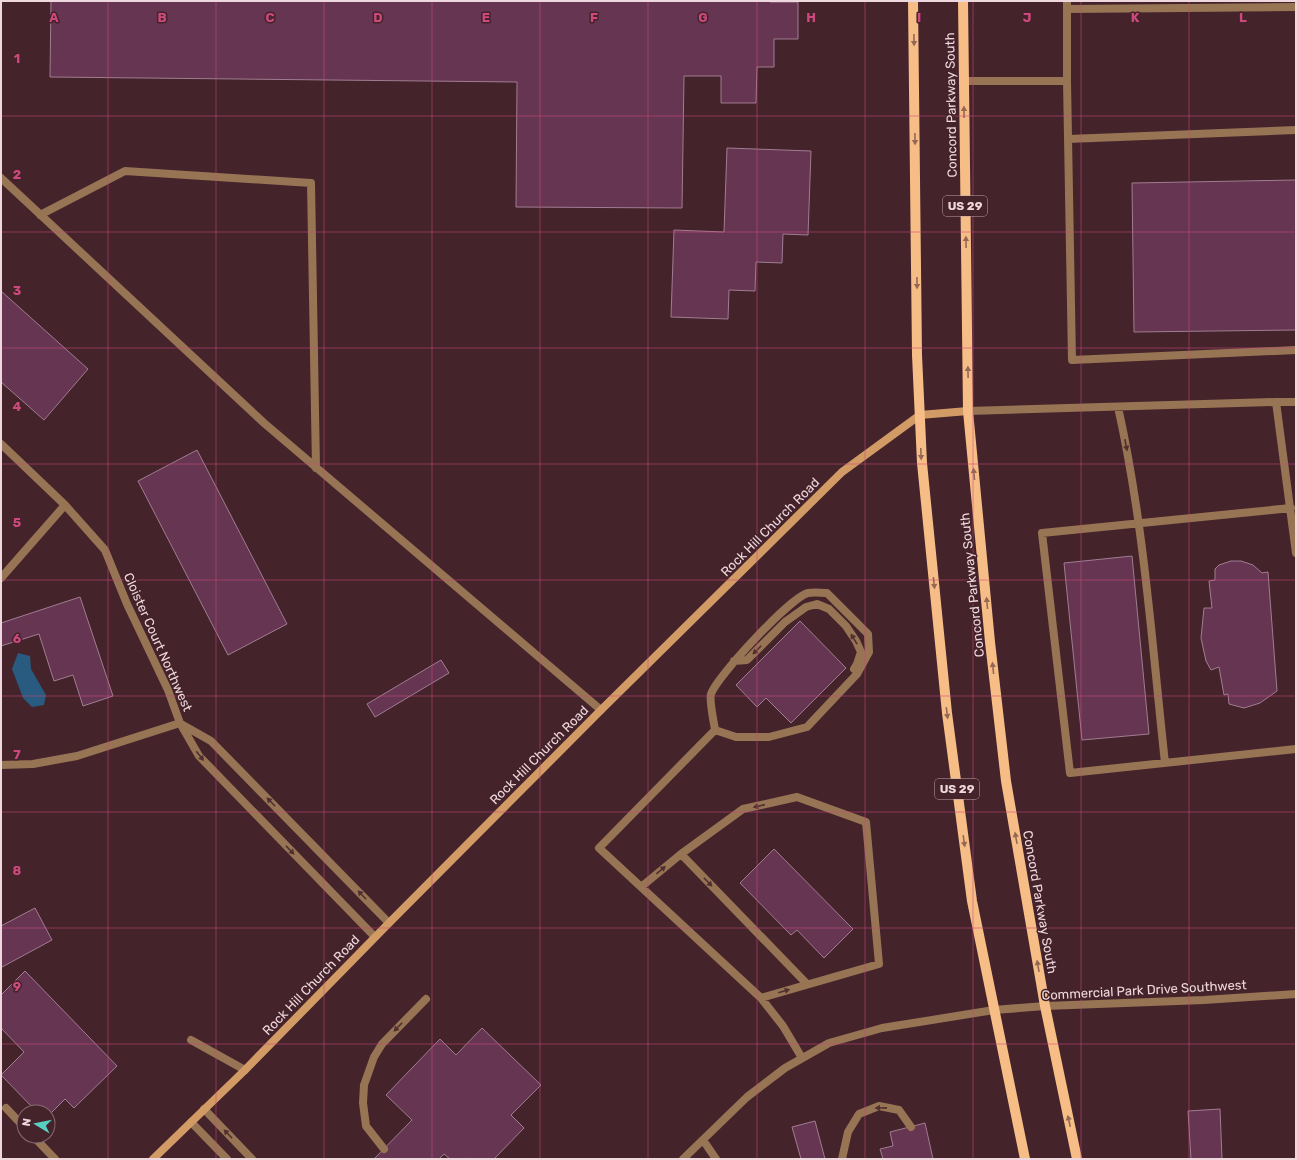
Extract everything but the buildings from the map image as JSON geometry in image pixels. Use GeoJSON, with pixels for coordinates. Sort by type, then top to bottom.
{"type":"FeatureCollection","features":[{"type":"Feature","properties":{"kind":"main road","name":"US 29"},"geometry":{"type":"LineString","coordinates":[[913,1],[917,355],[922,471],[946,713],[972,901],[1025,1159]]}},
{"type":"Feature","properties":{"kind":"main road","name":"Concord Parkway South"},"geometry":{"type":"LineString","coordinates":[[963,1],[968,411],[990,642],[1006,781],[1045,1006],[1077,1159]]}},
{"type":"Feature","properties":{"kind":"main road"},"geometry":{"type":"LineString","coordinates":[[920,415],[968,411]]}},
{"type":"Feature","properties":{"kind":"main road","name":"Rock Hill Church Road"},"geometry":{"type":"LineString","coordinates":[[153,1159],[245,1070],[601,710],[842,472],[920,415]]}},
{"type":"Feature","properties":{"kind":"street"},"geometry":{"type":"LineString","coordinates":[[1296,7],[1067,5],[1072,360],[1296,350]]}},
{"type":"Feature","properties":{"kind":"street"},"geometry":{"type":"LineString","coordinates":[[963,81],[1067,81]]}},
{"type":"Feature","properties":{"kind":"street"},"geometry":{"type":"LineString","coordinates":[[1068,139],[1296,130]]}},
{"type":"Feature","properties":{"kind":"street"},"geometry":{"type":"LineString","coordinates":[[40,215],[125,171],[311,183],[316,468]]}},
{"type":"Feature","properties":{"kind":"street"},"geometry":{"type":"LineString","coordinates":[[1,178],[264,423],[601,710]]}},
{"type":"Feature","properties":{"kind":"street"},"geometry":{"type":"LineString","coordinates":[[1276,402],[1296,553]]}},
{"type":"Feature","properties":{"kind":"street"},"geometry":{"type":"LineString","coordinates":[[968,411],[1296,402]]}},
{"type":"Feature","properties":{"kind":"street"},"geometry":{"type":"LineString","coordinates":[[1118,407],[1140,523],[1165,763]]}},
{"type":"Feature","properties":{"kind":"street","name":"Cloister Court Northwest"},"geometry":{"type":"LineString","coordinates":[[1,444],[65,505],[105,550],[127,604],[168,690],[180,723],[211,741],[389,923]]}},
{"type":"Feature","properties":{"kind":"street"},"geometry":{"type":"LineString","coordinates":[[1,578],[65,505]]}},
{"type":"Feature","properties":{"kind":"street"},"geometry":{"type":"LineString","coordinates":[[1291,508],[1042,533],[1070,773],[1296,749]]}},
{"type":"Feature","properties":{"kind":"street"},"geometry":{"type":"LineString","coordinates":[[808,593],[827,594],[868,634],[869,652],[857,674],[807,727],[770,737],[736,737],[715,730],[710,695],[717,682],[734,661],[786,607],[808,593]]}},
{"type":"Feature","properties":{"kind":"street"},"geometry":{"type":"LineString","coordinates":[[734,661],[747,660],[785,622],[806,607],[817,604],[829,609],[846,626],[861,652],[857,664],[835,698]]}},
{"type":"Feature","properties":{"kind":"street"},"geometry":{"type":"LineString","coordinates":[[1,765],[33,764],[77,756],[180,723],[199,756],[375,937]]}},
{"type":"Feature","properties":{"kind":"street"},"geometry":{"type":"LineString","coordinates":[[715,730],[599,848],[761,998],[783,1026],[802,1058]]}},
{"type":"Feature","properties":{"kind":"street"},"geometry":{"type":"LineString","coordinates":[[641,887],[681,854],[743,809],[797,797],[866,822],[879,964],[761,998]]}},
{"type":"Feature","properties":{"kind":"street"},"geometry":{"type":"LineString","coordinates":[[681,854],[807,984]]}},
{"type":"Feature","properties":{"kind":"street","name":"Commercial Park Drive Southwest"},"geometry":{"type":"LineString","coordinates":[[683,1159],[747,1097],[785,1068],[829,1043],[882,1028],[994,1010],[1045,1006],[1204,1000],[1296,994]]}},
{"type":"Feature","properties":{"kind":"street"},"geometry":{"type":"LineString","coordinates":[[384,1148],[366,1126],[363,1103],[364,1085],[374,1057],[382,1044],[426,1000]]}},
{"type":"Feature","properties":{"kind":"street"},"geometry":{"type":"LineString","coordinates":[[192,1040],[245,1070]]}},
{"type":"Feature","properties":{"kind":"street"},"geometry":{"type":"LineString","coordinates":[[842,1159],[848,1132],[859,1114],[879,1106],[899,1110],[911,1127]]}},
{"type":"Feature","properties":{"kind":"street"},"geometry":{"type":"LineString","coordinates":[[6,1108],[16,1119]]}},
{"type":"Feature","properties":{"kind":"street"},"geometry":{"type":"LineString","coordinates":[[204,1110],[252,1159]]}},
{"type":"Feature","properties":{"kind":"street"},"geometry":{"type":"LineString","coordinates":[[191,1122],[227,1159]]}},
{"type":"Feature","properties":{"kind":"street"},"geometry":{"type":"LineString","coordinates":[[703,1140],[716,1159]]}},
{"type":"Feature","properties":{"kind":"street"},"geometry":{"type":"LineString","coordinates":[[41,1144],[56,1159]]}},
{"type":"Feature","properties":{"kind":"water"},"geometry":{"type":"Polygon","coordinates":[[[18,653],[30,656],[31,669],[46,695],[44,705],[32,707],[23,698],[12,669],[18,653]]]}}]}
